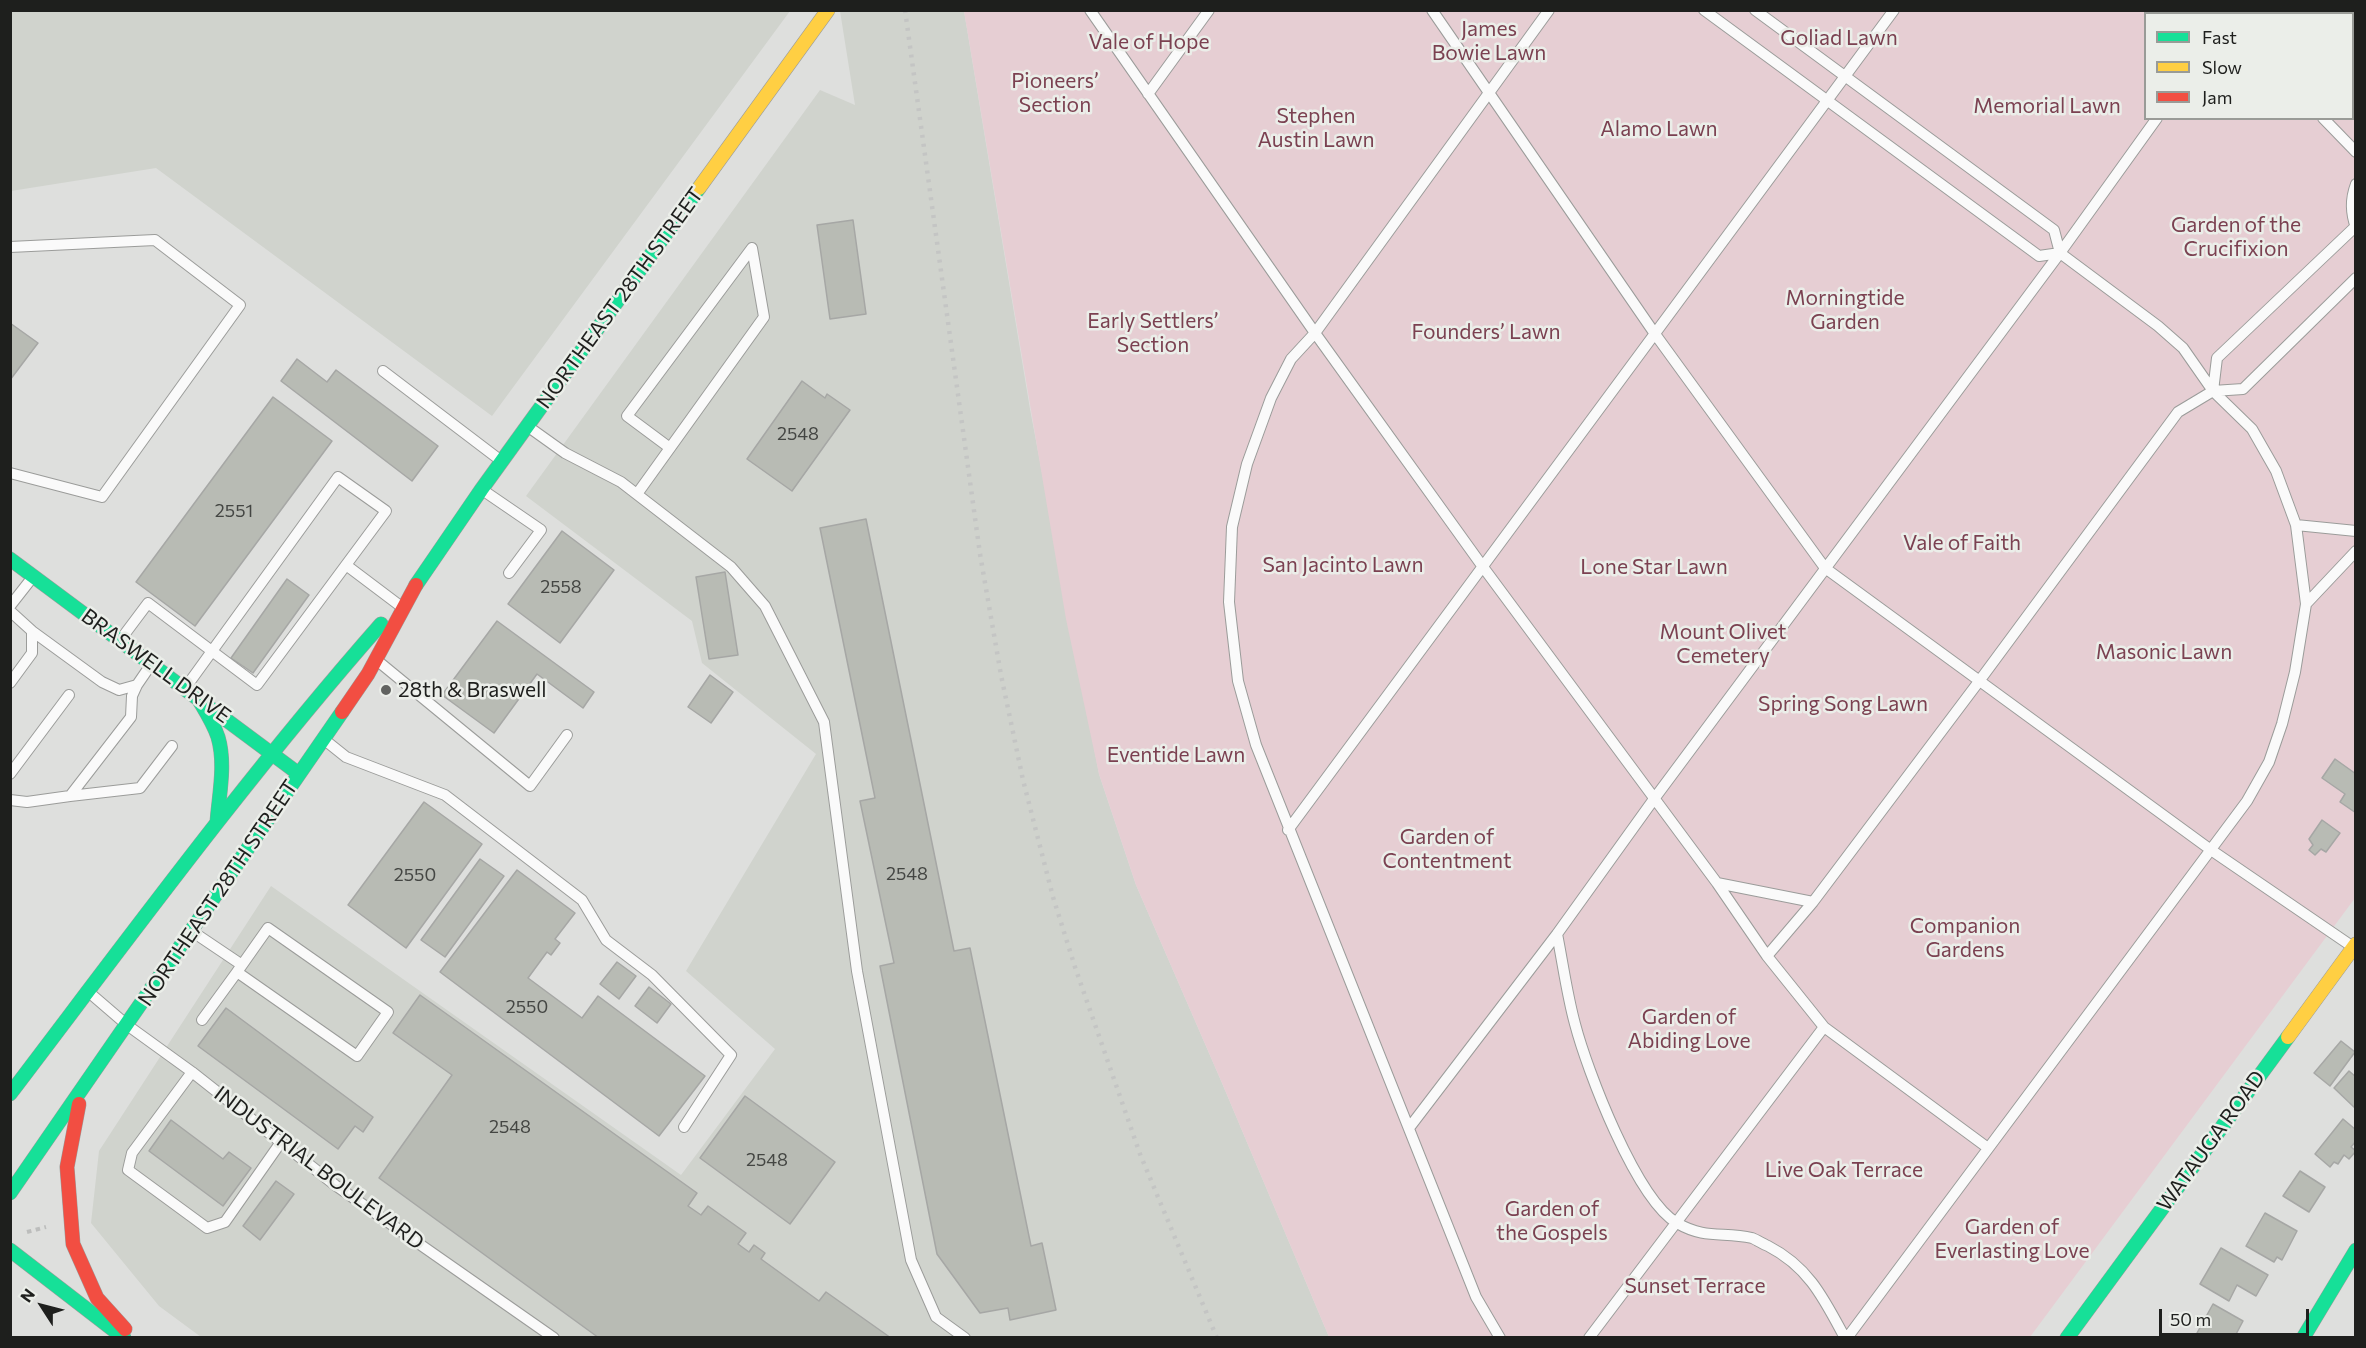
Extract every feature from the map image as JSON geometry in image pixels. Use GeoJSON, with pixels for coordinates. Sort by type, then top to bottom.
{"type":"FeatureCollection","features":[{"type":"Feature","properties":{"kind":"main road","name":"NORTHEAST 28TH STREET"},"geometry":{"type":"LineString","coordinates":[[10,1194],[377,660],[415,587],[481,490],[828,10]]}},
{"type":"Feature","properties":{"kind":"main road","name":"BRASWELL DRIVE"},"geometry":{"type":"LineString","coordinates":[[10,559],[191,691],[299,774]]}},
{"type":"Feature","properties":{"kind":"main road","name":"NORTHEAST 28TH STREET"},"geometry":{"type":"LineString","coordinates":[[10,1094],[217,822],[326,685],[415,587]]}},
{"type":"Feature","properties":{"kind":"main road"},"geometry":{"type":"LineString","coordinates":[[191,691],[210,718],[219,741],[221,777],[217,822]]}},
{"type":"Feature","properties":{"kind":"main road","name":"WATAUGA ROAD"},"geometry":{"type":"LineString","coordinates":[[2067,1338],[2354,946]]}},
{"type":"Feature","properties":{"kind":"main road"},"geometry":{"type":"LineString","coordinates":[[10,1075],[29,1070]]}},
{"type":"Feature","properties":{"kind":"main road"},"geometry":{"type":"LineString","coordinates":[[82,1092],[67,1167],[73,1244],[97,1298],[132,1338]]}},
{"type":"Feature","properties":{"kind":"main road"},"geometry":{"type":"LineString","coordinates":[[10,1250],[124,1338]]}},
{"type":"Feature","properties":{"kind":"main road"},"geometry":{"type":"LineString","coordinates":[[2303,1338],[2355,1250]]}},
{"type":"Feature","properties":{"kind":"lane"},"geometry":{"type":"LineString","coordinates":[[1090,10],[1315,333],[1483,567],[1717,883],[1767,956],[1824,1027],[1988,1149]]}},
{"type":"Feature","properties":{"kind":"lane"},"geometry":{"type":"LineString","coordinates":[[1148,94],[1209,10]]}},
{"type":"Feature","properties":{"kind":"lane"},"geometry":{"type":"LineString","coordinates":[[1432,10],[1655,334],[1825,568],[2211,850],[2354,946]]}},
{"type":"Feature","properties":{"kind":"lane"},"geometry":{"type":"LineString","coordinates":[[1500,1338],[1476,1297],[1256,745],[1238,681],[1229,602],[1232,527],[1247,464],[1271,398],[1291,359],[1315,333],[1549,10]]}},
{"type":"Feature","properties":{"kind":"lane"},"geometry":{"type":"LineString","coordinates":[[1704,10],[2039,256],[2060,253]]}},
{"type":"Feature","properties":{"kind":"lane"},"geometry":{"type":"LineString","coordinates":[[1557,934],[1574,1023],[1606,1113],[1636,1171],[1657,1205],[1676,1222],[1702,1234],[1752,1238],[1786,1255],[1815,1284],[1846,1338],[2247,801],[2269,762],[2282,724],[2295,672],[2306,604],[2296,525],[2276,471],[2252,429],[2213,391],[2183,348],[2158,326],[2060,253],[2054,230],[1755,10]]}},
{"type":"Feature","properties":{"kind":"lane"},"geometry":{"type":"LineString","coordinates":[[1288,830],[1894,10]]}},
{"type":"Feature","properties":{"kind":"lane"},"geometry":{"type":"LineString","coordinates":[[1409,1128],[1557,934],[1654,799],[2060,253],[2156,120]]}},
{"type":"Feature","properties":{"kind":"lane"},"geometry":{"type":"LineString","coordinates":[[2325,120],[2355,152]]}},
{"type":"Feature","properties":{"kind":"lane"},"geometry":{"type":"LineString","coordinates":[[2213,391],[2217,358],[2355,228],[2351,211],[2355,184]]}},
{"type":"Feature","properties":{"kind":"lane"},"geometry":{"type":"LineString","coordinates":[[10,247],[155,240],[240,305],[102,497],[10,473]]}},
{"type":"Feature","properties":{"kind":"lane"},"geometry":{"type":"LineString","coordinates":[[637,494],[764,317],[752,248],[627,416],[670,448]]}},
{"type":"Feature","properties":{"kind":"lane"},"geometry":{"type":"LineString","coordinates":[[1767,956],[1813,902],[2178,412],[2213,391],[2243,389],[2355,278]]}},
{"type":"Feature","properties":{"kind":"lane"},"geometry":{"type":"LineString","coordinates":[[383,371],[502,461]]}},
{"type":"Feature","properties":{"kind":"lane"},"geometry":{"type":"LineString","coordinates":[[527,426],[565,453],[621,482],[731,567],[765,606],[824,722],[857,971],[912,1260],[936,1317],[965,1338]]}},
{"type":"Feature","properties":{"kind":"lane"},"geometry":{"type":"LineString","coordinates":[[121,640],[148,603],[212,651],[257,685],[386,511],[338,477],[212,651],[191,691]]}},
{"type":"Feature","properties":{"kind":"lane"},"geometry":{"type":"LineString","coordinates":[[481,490],[541,530],[509,573]]}},
{"type":"Feature","properties":{"kind":"lane"},"geometry":{"type":"LineString","coordinates":[[2296,525],[2355,531]]}},
{"type":"Feature","properties":{"kind":"lane"},"geometry":{"type":"LineString","coordinates":[[2306,604],[2355,551]]}},
{"type":"Feature","properties":{"kind":"lane"},"geometry":{"type":"LineString","coordinates":[[346,565],[399,605]]}},
{"type":"Feature","properties":{"kind":"lane"},"geometry":{"type":"LineString","coordinates":[[10,606],[34,576]]}},
{"type":"Feature","properties":{"kind":"lane"},"geometry":{"type":"LineString","coordinates":[[10,611],[32,631],[102,681],[119,690],[137,685]]}},
{"type":"Feature","properties":{"kind":"lane"},"geometry":{"type":"LineString","coordinates":[[10,684],[32,653],[32,631]]}},
{"type":"Feature","properties":{"kind":"lane"},"geometry":{"type":"LineString","coordinates":[[377,660],[530,786],[567,735]]}},
{"type":"Feature","properties":{"kind":"lane"},"geometry":{"type":"LineString","coordinates":[[70,796],[131,717],[132,696],[152,663]]}},
{"type":"Feature","properties":{"kind":"lane"},"geometry":{"type":"LineString","coordinates":[[10,774],[69,695]]}},
{"type":"Feature","properties":{"kind":"lane"},"geometry":{"type":"LineString","coordinates":[[323,739],[346,757],[445,795],[582,900],[606,940],[651,975],[731,1055],[684,1127]]}},
{"type":"Feature","properties":{"kind":"lane"},"geometry":{"type":"LineString","coordinates":[[10,800],[27,802],[140,789],[172,746]]}},
{"type":"Feature","properties":{"kind":"lane"},"geometry":{"type":"LineString","coordinates":[[1717,883],[1813,902]]}},
{"type":"Feature","properties":{"kind":"lane"},"geometry":{"type":"LineString","coordinates":[[192,931],[240,969],[357,1056],[388,1012],[268,928],[240,969],[202,1020]]}},
{"type":"Feature","properties":{"kind":"lane","name":"INDUSTRIAL BOULEVARD"},"geometry":{"type":"LineString","coordinates":[[89,992],[127,1025],[192,1072],[335,1185],[554,1338]]}},
{"type":"Feature","properties":{"kind":"lane"},"geometry":{"type":"LineString","coordinates":[[1589,1338],[1824,1027]]}},
{"type":"Feature","properties":{"kind":"lane"},"geometry":{"type":"LineString","coordinates":[[192,1072],[132,1153],[128,1170],[207,1228],[225,1222],[281,1142]]}},
{"type":"Feature","properties":{"kind":"path"},"geometry":{"type":"LineString","coordinates":[[25,1232],[57,1224]]}},
{"type":"Feature","properties":{"kind":"shaded area"},"geometry":{"type":"Polygon","coordinates":[[[10,11],[790,11],[492,416],[156,168],[11,191],[10,11]]]}},
{"type":"Feature","properties":{"kind":"shaded area"},"geometry":{"type":"Polygon","coordinates":[[[840,11],[964,11],[1030,409],[1099,774],[1136,885],[1329,1337],[201,1337],[159,1306],[91,1223],[99,1151],[271,886],[681,1175],[775,1049],[686,971],[816,754],[702,663],[692,621],[526,496],[820,90],[855,105],[840,11]]]}},
{"type":"Feature","properties":{"kind":"green space","name":"Mount Olivet Cemetery"},"geometry":{"type":"Polygon","coordinates":[[[964,11],[2355,11],[2355,898],[2030,1337],[1329,1337],[1136,885],[1099,774],[1066,619],[964,11]]]}},
{"type":"Feature","properties":{"kind":"building"},"geometry":{"type":"Polygon","coordinates":[[[853,220],[866,314],[830,319],[817,225],[853,220]]]}},
{"type":"Feature","properties":{"kind":"building"},"geometry":{"type":"Polygon","coordinates":[[[10,323],[38,343],[10,380],[10,323]]]}},
{"type":"Feature","properties":{"kind":"building"},"geometry":{"type":"Polygon","coordinates":[[[297,359],[327,382],[336,370],[438,446],[412,481],[281,381],[297,359]]]}},
{"type":"Feature","properties":{"kind":"building"},"geometry":{"type":"Polygon","coordinates":[[[802,381],[825,398],[827,394],[850,410],[792,491],[747,459],[802,381]]]}},
{"type":"Feature","properties":{"kind":"building"},"geometry":{"type":"Polygon","coordinates":[[[273,397],[332,441],[195,626],[136,582],[273,397]]]}},
{"type":"Feature","properties":{"kind":"building"},"geometry":{"type":"Polygon","coordinates":[[[866,519],[954,951],[970,948],[1031,1246],[1042,1243],[1056,1310],[1010,1320],[1008,1308],[980,1313],[937,1254],[880,966],[894,963],[860,801],[875,798],[820,528],[866,519]]]}},
{"type":"Feature","properties":{"kind":"building"},"geometry":{"type":"Polygon","coordinates":[[[562,531],[614,570],[560,643],[508,604],[562,531]]]}},
{"type":"Feature","properties":{"kind":"building"},"geometry":{"type":"Polygon","coordinates":[[[725,572],[738,655],[709,659],[696,577],[725,572]]]}},
{"type":"Feature","properties":{"kind":"building"},"geometry":{"type":"Polygon","coordinates":[[[287,579],[309,595],[253,673],[231,658],[287,579]]]}},
{"type":"Feature","properties":{"kind":"building"},"geometry":{"type":"Polygon","coordinates":[[[497,621],[594,692],[583,708],[537,674],[494,733],[442,695],[497,621]]]}},
{"type":"Feature","properties":{"kind":"building"},"geometry":{"type":"Polygon","coordinates":[[[710,675],[733,692],[711,723],[688,707],[710,675]]]}},
{"type":"Feature","properties":{"kind":"building"},"geometry":{"type":"Polygon","coordinates":[[[2335,759],[2356,774],[2356,813],[2340,802],[2345,794],[2322,778],[2335,759]]]}},
{"type":"Feature","properties":{"kind":"building"},"geometry":{"type":"Polygon","coordinates":[[[424,802],[482,844],[406,948],[348,905],[424,802]]]}},
{"type":"Feature","properties":{"kind":"building"},"geometry":{"type":"Polygon","coordinates":[[[2322,820],[2340,833],[2326,852],[2321,849],[2315,855],[2309,850],[2313,845],[2309,839],[2322,820]]]}},
{"type":"Feature","properties":{"kind":"building"},"geometry":{"type":"Polygon","coordinates":[[[480,859],[504,876],[445,957],[421,940],[480,859]]]}},
{"type":"Feature","properties":{"kind":"building"},"geometry":{"type":"Polygon","coordinates":[[[517,870],[575,913],[555,939],[560,943],[551,955],[547,952],[528,978],[582,1018],[598,996],[705,1076],[659,1136],[440,972],[517,870]]]}},
{"type":"Feature","properties":{"kind":"building"},"geometry":{"type":"Polygon","coordinates":[[[617,962],[636,976],[619,999],[600,984],[617,962]]]}},
{"type":"Feature","properties":{"kind":"building"},"geometry":{"type":"Polygon","coordinates":[[[649,987],[671,1004],[657,1023],[635,1006],[649,987]]]}},
{"type":"Feature","properties":{"kind":"building"},"geometry":{"type":"Polygon","coordinates":[[[420,995],[697,1193],[688,1206],[701,1215],[708,1206],[746,1233],[738,1244],[749,1252],[754,1245],[765,1253],[761,1259],[819,1301],[826,1292],[891,1338],[599,1338],[379,1178],[452,1075],[393,1033],[420,995]]]}},
{"type":"Feature","properties":{"kind":"building"},"geometry":{"type":"Polygon","coordinates":[[[226,1008],[373,1117],[363,1132],[355,1126],[338,1149],[198,1046],[226,1008]]]}},
{"type":"Feature","properties":{"kind":"building"},"geometry":{"type":"Polygon","coordinates":[[[2341,1041],[2355,1052],[2330,1086],[2314,1073],[2341,1041]]]}},
{"type":"Feature","properties":{"kind":"building"},"geometry":{"type":"Polygon","coordinates":[[[2349,1071],[2356,1077],[2356,1109],[2334,1088],[2349,1071]]]}},
{"type":"Feature","properties":{"kind":"building"},"geometry":{"type":"Polygon","coordinates":[[[745,1096],[835,1162],[790,1224],[700,1158],[745,1096]]]}},
{"type":"Feature","properties":{"kind":"building"},"geometry":{"type":"Polygon","coordinates":[[[2343,1119],[2356,1130],[2356,1141],[2351,1147],[2356,1151],[2349,1159],[2344,1155],[2338,1164],[2334,1162],[2330,1167],[2315,1154],[2343,1119]]]}},
{"type":"Feature","properties":{"kind":"building"},"geometry":{"type":"Polygon","coordinates":[[[171,1120],[223,1159],[229,1152],[251,1168],[223,1206],[149,1151],[171,1120]]]}},
{"type":"Feature","properties":{"kind":"building"},"geometry":{"type":"Polygon","coordinates":[[[2300,1171],[2325,1187],[2309,1212],[2283,1196],[2300,1171]]]}},
{"type":"Feature","properties":{"kind":"building"},"geometry":{"type":"Polygon","coordinates":[[[276,1181],[294,1194],[260,1240],[243,1226],[276,1181]]]}},
{"type":"Feature","properties":{"kind":"building"},"geometry":{"type":"Polygon","coordinates":[[[2265,1213],[2297,1231],[2282,1260],[2277,1257],[2274,1262],[2246,1246],[2265,1213]]]}},
{"type":"Feature","properties":{"kind":"building"},"geometry":{"type":"Polygon","coordinates":[[[2221,1248],[2268,1275],[2256,1296],[2237,1285],[2229,1301],[2200,1284],[2221,1248]]]}},
{"type":"Feature","properties":{"kind":"building"},"geometry":{"type":"Polygon","coordinates":[[[2213,1304],[2243,1321],[2234,1338],[2206,1338],[2197,1333],[2213,1304]]]}},
{"type":"Feature","properties":{"kind":"railway"},"geometry":{"type":"LineString","coordinates":[[905,10],[980,554],[1001,675],[1023,780],[1053,897],[1140,1154],[1217,1338]]}},
{"type":"Feature","properties":{"kind":"traffic: fast"},"geometry":{"type":"LineString","coordinates":[[416,585],[481,490],[699,188]]}},
{"type":"Feature","properties":{"kind":"traffic: fast"},"geometry":{"type":"LineString","coordinates":[[10,559],[299,774]]}},
{"type":"Feature","properties":{"kind":"traffic: fast"},"geometry":{"type":"LineString","coordinates":[[10,1094],[284,738],[381,624]]}},
{"type":"Feature","properties":{"kind":"traffic: fast"},"geometry":{"type":"LineString","coordinates":[[196,695],[214,726],[222,758],[217,822]]}},
{"type":"Feature","properties":{"kind":"traffic: fast"},"geometry":{"type":"LineString","coordinates":[[10,1193],[342,712]]}},
{"type":"Feature","properties":{"kind":"traffic: fast"},"geometry":{"type":"LineString","coordinates":[[2067,1338],[2288,1037]]}},
{"type":"Feature","properties":{"kind":"traffic: fast"},"geometry":{"type":"LineString","coordinates":[[10,1250],[124,1338]]}},
{"type":"Feature","properties":{"kind":"traffic: fast"},"geometry":{"type":"LineString","coordinates":[[2303,1338],[2356,1250]]}},
{"type":"Feature","properties":{"kind":"traffic: slow"},"geometry":{"type":"LineString","coordinates":[[699,188],[828,10]]}},
{"type":"Feature","properties":{"kind":"traffic: slow"},"geometry":{"type":"LineString","coordinates":[[2288,1037],[2356,944]]}},
{"type":"Feature","properties":{"kind":"traffic: jam"},"geometry":{"type":"LineString","coordinates":[[342,712],[368,674],[416,585]]}},
{"type":"Feature","properties":{"kind":"traffic: jam"},"geometry":{"type":"LineString","coordinates":[[79,1104],[67,1167],[73,1244],[97,1298],[125,1329]]}},
{"type":"Feature","properties":{"kind":"place","name":"28th & Braswell"},"geometry":{"type":"Point","coordinates":[386,690]}},
{"type":"Feature","properties":{"kind":"park label","name":"Goliad Lawn"},"geometry":{"type":"Point","coordinates":[1839,38]}},
{"type":"Feature","properties":{"kind":"park label","name":"James Bowie Lawn"},"geometry":{"type":"Point","coordinates":[1489,41]}},
{"type":"Feature","properties":{"kind":"park label","name":"Vale of Hope"},"geometry":{"type":"Point","coordinates":[1149,42]}},
{"type":"Feature","properties":{"kind":"park label","name":"Pioneers’ Section"},"geometry":{"type":"Point","coordinates":[1055,93]}},
{"type":"Feature","properties":{"kind":"park label","name":"Memorial Lawn"},"geometry":{"type":"Point","coordinates":[2047,106]}},
{"type":"Feature","properties":{"kind":"park label","name":"Stephen Austin Lawn"},"geometry":{"type":"Point","coordinates":[1316,128]}},
{"type":"Feature","properties":{"kind":"park label","name":"Alamo Lawn"},"geometry":{"type":"Point","coordinates":[1659,129]}},
{"type":"Feature","properties":{"kind":"park label","name":"Garden of the Crucifixion"},"geometry":{"type":"Point","coordinates":[2236,237]}},
{"type":"Feature","properties":{"kind":"park label","name":"Morningtide Garden"},"geometry":{"type":"Point","coordinates":[1845,310]}},
{"type":"Feature","properties":{"kind":"park label","name":"Founders’ Lawn"},"geometry":{"type":"Point","coordinates":[1486,332]}},
{"type":"Feature","properties":{"kind":"park label","name":"Early Settlers’ Section"},"geometry":{"type":"Point","coordinates":[1153,333]}},
{"type":"Feature","properties":{"kind":"park label","name":"Vale of Faith"},"geometry":{"type":"Point","coordinates":[1962,543]}},
{"type":"Feature","properties":{"kind":"park label","name":"San Jacinto Lawn"},"geometry":{"type":"Point","coordinates":[1343,565]}},
{"type":"Feature","properties":{"kind":"park label","name":"Lone Star Lawn"},"geometry":{"type":"Point","coordinates":[1654,567]}},
{"type":"Feature","properties":{"kind":"park label","name":"Masonic Lawn"},"geometry":{"type":"Point","coordinates":[2164,652]}},
{"type":"Feature","properties":{"kind":"park label","name":"Spring Song Lawn"},"geometry":{"type":"Point","coordinates":[1843,704]}},
{"type":"Feature","properties":{"kind":"park label","name":"Eventide Lawn"},"geometry":{"type":"Point","coordinates":[1176,755]}},
{"type":"Feature","properties":{"kind":"park label","name":"Garden of Contentment"},"geometry":{"type":"Point","coordinates":[1447,849]}},
{"type":"Feature","properties":{"kind":"park label","name":"Companion Gardens"},"geometry":{"type":"Point","coordinates":[1965,938]}},
{"type":"Feature","properties":{"kind":"park label","name":"Garden of Abiding Love"},"geometry":{"type":"Point","coordinates":[1689,1029]}},
{"type":"Feature","properties":{"kind":"park label","name":"Live Oak Terrace"},"geometry":{"type":"Point","coordinates":[1844,1170]}},
{"type":"Feature","properties":{"kind":"park label","name":"Garden of the Gospels"},"geometry":{"type":"Point","coordinates":[1552,1221]}},
{"type":"Feature","properties":{"kind":"park label","name":"Garden of Everlasting Love"},"geometry":{"type":"Point","coordinates":[2012,1239]}},
{"type":"Feature","properties":{"kind":"park label","name":"Sunset Terrace"},"geometry":{"type":"Point","coordinates":[1695,1286]}}]}
